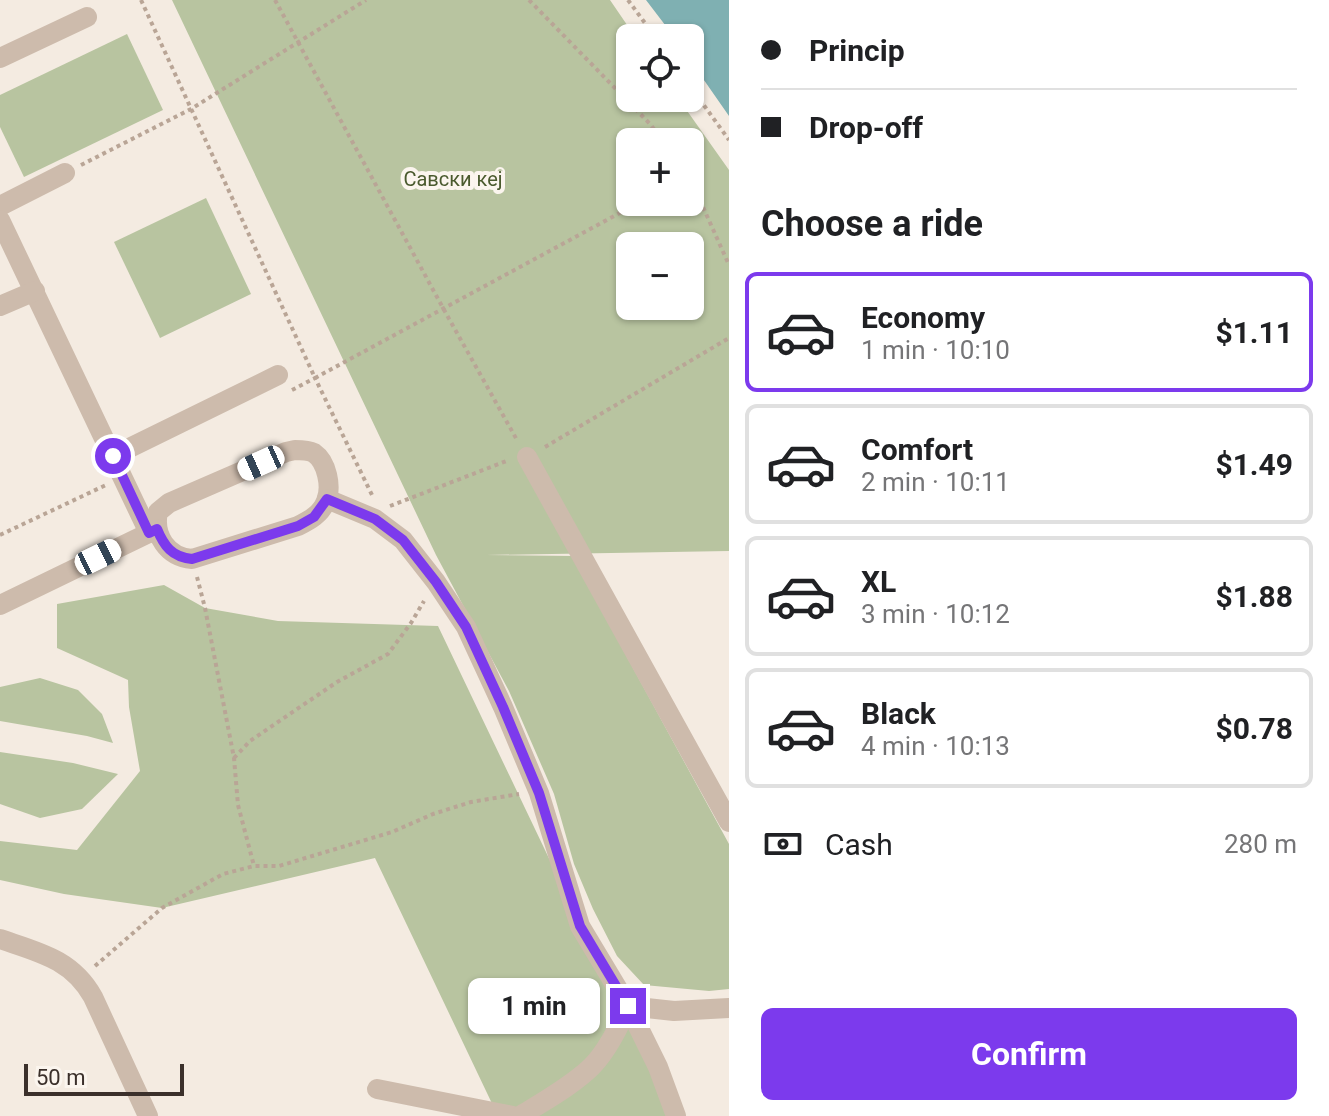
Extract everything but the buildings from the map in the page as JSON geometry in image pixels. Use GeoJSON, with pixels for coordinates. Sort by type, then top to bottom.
{"type":"FeatureCollection","features":[{"type":"Feature","properties":{"kind":"street"},"geometry":{"type":"LineString","coordinates":[[0,58],[87,17]]}},
{"type":"Feature","properties":{"kind":"street"},"geometry":{"type":"LineString","coordinates":[[0,206],[65,173]]}},
{"type":"Feature","properties":{"kind":"street"},"geometry":{"type":"LineString","coordinates":[[0,220],[113,456],[153,531],[169,550],[192,559],[298,526],[314,517],[327,499],[329,485],[320,459],[311,451],[286,452],[169,503],[158,512],[153,531],[0,605]]}},
{"type":"Feature","properties":{"kind":"street"},"geometry":{"type":"LineString","coordinates":[[0,306],[35,291]]}},
{"type":"Feature","properties":{"kind":"street"},"geometry":{"type":"LineString","coordinates":[[113,456],[278,375]]}},
{"type":"Feature","properties":{"kind":"street"},"geometry":{"type":"LineString","coordinates":[[527,457],[729,822]]}},
{"type":"Feature","properties":{"kind":"street"},"geometry":{"type":"LineString","coordinates":[[327,499],[375,519],[403,540],[466,627],[539,793],[580,926],[628,1006],[658,1067],[676,1116]]}},
{"type":"Feature","properties":{"kind":"street"},"geometry":{"type":"LineString","coordinates":[[0,939],[51,957],[82,979],[148,1116]]}},
{"type":"Feature","properties":{"kind":"street"},"geometry":{"type":"LineString","coordinates":[[628,1006],[674,1011],[729,1008]]}},
{"type":"Feature","properties":{"kind":"street"},"geometry":{"type":"LineString","coordinates":[[520,1116],[590,1069],[617,1031],[628,1006]]}},
{"type":"Feature","properties":{"kind":"street"},"geometry":{"type":"LineString","coordinates":[[377,1089],[513,1116]]}},
{"type":"Feature","properties":{"kind":"path"},"geometry":{"type":"LineString","coordinates":[[141,0],[315,378],[616,215]]}},
{"type":"Feature","properties":{"kind":"path"},"geometry":{"type":"LineString","coordinates":[[275,0],[527,457],[729,338]]}},
{"type":"Feature","properties":{"kind":"path"},"geometry":{"type":"LineString","coordinates":[[65,173],[191,109],[366,0]]}},
{"type":"Feature","properties":{"kind":"path"},"geometry":{"type":"LineString","coordinates":[[529,0],[651,128]]}},
{"type":"Feature","properties":{"kind":"path"},"geometry":{"type":"LineString","coordinates":[[628,0],[646,24]]}},
{"type":"Feature","properties":{"kind":"path"},"geometry":{"type":"LineString","coordinates":[[704,105],[729,140]]}},
{"type":"Feature","properties":{"kind":"path"},"geometry":{"type":"LineString","coordinates":[[704,209],[729,265]]}},
{"type":"Feature","properties":{"kind":"path"},"geometry":{"type":"LineString","coordinates":[[192,559],[205,608],[234,758],[238,805],[254,866]]}},
{"type":"Feature","properties":{"kind":"path"},"geometry":{"type":"LineString","coordinates":[[234,758],[250,741],[337,682],[388,654],[436,582]]}},
{"type":"Feature","properties":{"kind":"path"},"geometry":{"type":"LineString","coordinates":[[82,979],[162,908],[223,874],[254,866],[279,866],[392,832],[471,802],[539,793]]}},
{"type":"Feature","properties":{"kind":"green space","name":"Савски кеј"},"geometry":{"type":"Polygon","coordinates":[[[172,0],[610,0],[626,24],[616,24],[616,112],[688,112],[699,128],[616,128],[616,216],[704,216],[704,135],[729,170],[729,551],[486,555],[572,556],[729,844],[729,989],[709,991],[644,985],[617,956],[574,864],[554,794],[509,691],[436,555],[172,0]]]}},
{"type":"Feature","properties":{"kind":"green space"},"geometry":{"type":"Polygon","coordinates":[[[127,34],[163,110],[24,177],[0,127],[0,95],[127,34]]]}},
{"type":"Feature","properties":{"kind":"green space"},"geometry":{"type":"Polygon","coordinates":[[[206,198],[251,294],[160,338],[114,242],[206,198]]]}},
{"type":"Feature","properties":{"kind":"green space"},"geometry":{"type":"Polygon","coordinates":[[[164,585],[205,608],[278,621],[438,626],[672,1116],[495,1116],[497,1114],[375,858],[162,908],[64,894],[0,880],[0,841],[77,850],[140,771],[129,707],[128,680],[57,648],[57,604],[164,585]]]}},
{"type":"Feature","properties":{"kind":"green space"},"geometry":{"type":"Polygon","coordinates":[[[40,678],[78,690],[102,714],[113,743],[0,721],[0,687],[40,678]]]}},
{"type":"Feature","properties":{"kind":"green space"},"geometry":{"type":"Polygon","coordinates":[[[0,752],[73,763],[118,774],[82,809],[40,818],[0,804],[0,752]]]}},
{"type":"Feature","properties":{"kind":"water"},"geometry":{"type":"Polygon","coordinates":[[[646,0],[729,0],[729,116],[704,80],[704,24],[664,24],[646,0]]]}},
{"type":"Feature","properties":{"kind":"route"},"geometry":{"type":"LineString","coordinates":[[113,456],[149,533],[157,529],[169,550],[185,558],[192,559],[298,526],[314,517],[327,499],[375,519],[403,540],[466,627],[539,793],[580,926],[628,1006]]}}]}
